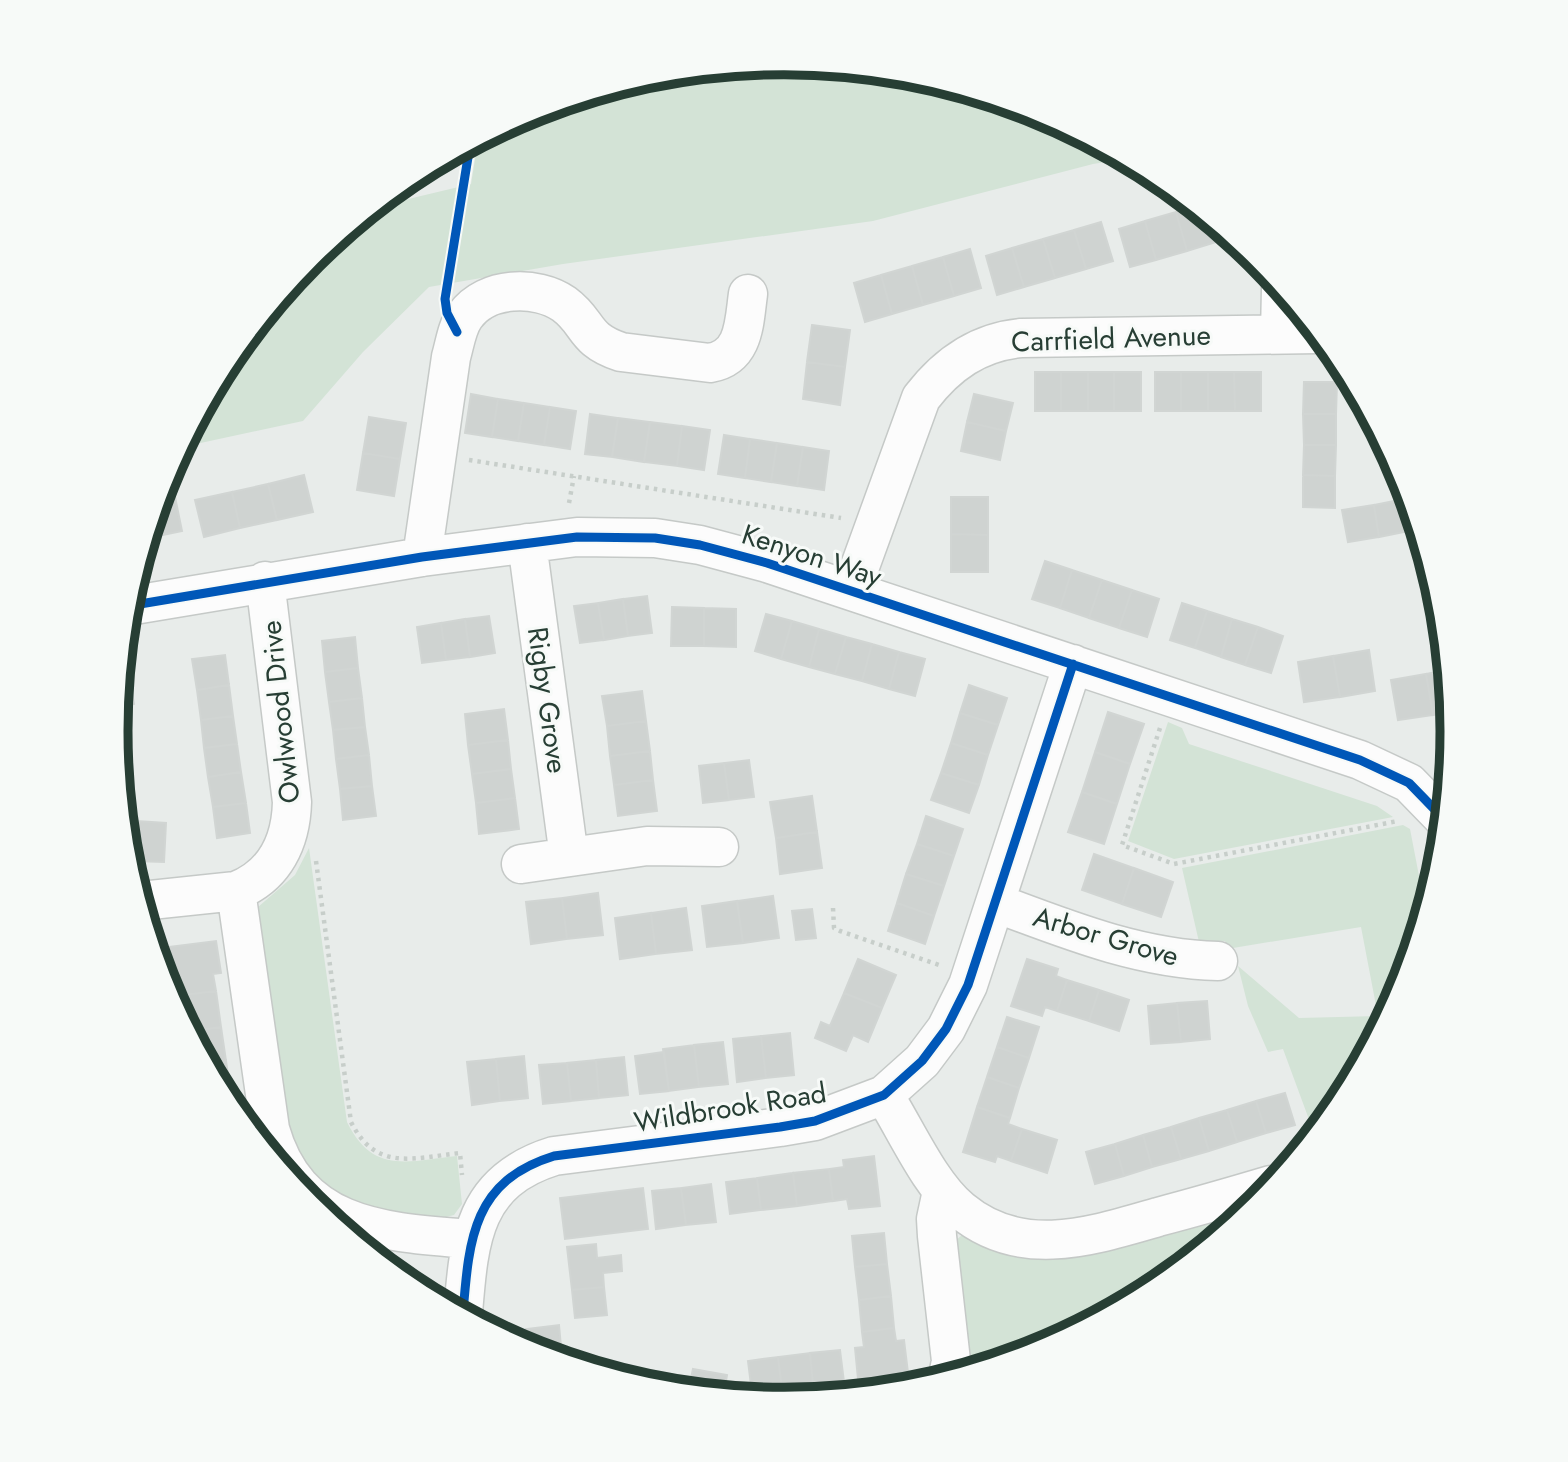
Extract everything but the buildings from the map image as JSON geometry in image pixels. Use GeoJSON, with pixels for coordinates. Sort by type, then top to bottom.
{"type":"FeatureCollection","features":[{"type":"Feature","properties":{"kind":"street"},"geometry":{"type":"LineString","coordinates":[[422,557],[454,344],[465,316],[475,304],[508,293],[550,295],[567,307],[594,340],[607,347],[621,352],[710,363],[721,361],[738,346],[743,333],[748,294]]}},
{"type":"Feature","properties":{"kind":"street"},"geometry":{"type":"LineString","coordinates":[[1280,303],[1280,334]]}},
{"type":"Feature","properties":{"kind":"street","name":"Carrfield Avenue"},"geometry":{"type":"LineString","coordinates":[[851,592],[921,398],[934,381],[970,352],[1004,340],[1021,338],[1305,334]]}},
{"type":"Feature","properties":{"kind":"street","name":"Kenyon Way"},"geometry":{"type":"LineString","coordinates":[[141,604],[422,557],[527,543],[577,537],[655,538],[733,553],[1378,766],[1409,783],[1435,807]]}},
{"type":"Feature","properties":{"kind":"street","name":"Rigby Grove"},"geometry":{"type":"LineString","coordinates":[[527,543],[569,857]]}},
{"type":"Feature","properties":{"kind":"street","name":"Owlwood Drive"},"geometry":{"type":"LineString","coordinates":[[151,900],[236,891],[248,887],[277,860],[289,831],[292,802],[265,582]]}},
{"type":"Feature","properties":{"kind":"street","name":"Wildbrook Road"},"geometry":{"type":"LineString","coordinates":[[475,1226],[490,1196],[521,1169],[554,1156],[816,1121],[884,1095],[922,1061],[938,1040],[971,976],[1073,664]]}},
{"type":"Feature","properties":{"kind":"street"},"geometry":{"type":"LineString","coordinates":[[521,864],[647,846],[719,847]]}},
{"type":"Feature","properties":{"kind":"street"},"geometry":{"type":"LineString","coordinates":[[236,891],[273,1141]]}},
{"type":"Feature","properties":{"kind":"street","name":"Arbor Grove"},"geometry":{"type":"LineString","coordinates":[[996,902],[1080,934],[1163,958],[1217,961]]}},
{"type":"Feature","properties":{"kind":"street"},"geometry":{"type":"LineString","coordinates":[[884,1095],[942,1191],[960,1210],[979,1223],[1014,1237],[1045,1242],[1083,1238],[1252,1190]]}},
{"type":"Feature","properties":{"kind":"street"},"geometry":{"type":"LineString","coordinates":[[942,1191],[936,1219],[950,1365]]}},
{"type":"Feature","properties":{"kind":"street"},"geometry":{"type":"LineString","coordinates":[[350,1222],[396,1233],[475,1226],[464,1303]]}},
{"type":"Feature","properties":{"kind":"path"},"geometry":{"type":"LineString","coordinates":[[437,455],[876,524]]}},
{"type":"Feature","properties":{"kind":"path"},"geometry":{"type":"LineString","coordinates":[[1170,697],[1122,845],[1174,864],[1404,820],[1435,808]]}},
{"type":"Feature","properties":{"kind":"path"},"geometry":{"type":"LineString","coordinates":[[289,831],[310,844],[315,855],[351,1122],[360,1139],[385,1157],[397,1159],[460,1153],[466,1205],[475,1226]]}},
{"type":"Feature","properties":{"kind":"path"},"geometry":{"type":"LineString","coordinates":[[833,908],[834,928],[840,931],[971,976]]}},
{"type":"Feature","properties":{"kind":"green space"},"geometry":{"type":"Polygon","coordinates":[[[784,75],[870,81],[954,98],[1035,125],[1109,161],[873,221],[563,264],[429,287],[363,352],[303,421],[194,444],[239,367],[264,332],[320,267],[398,201],[471,184],[476,152],[533,125],[573,110],[656,88],[698,81],[784,75]]]}},
{"type":"Feature","properties":{"kind":"green space"},"geometry":{"type":"Polygon","coordinates":[[[1168,722],[1182,728],[1189,744],[1377,806],[1393,817],[1174,859],[1128,841],[1168,722]]]}},
{"type":"Feature","properties":{"kind":"green space"},"geometry":{"type":"Polygon","coordinates":[[[1403,825],[1410,829],[1421,885],[1405,942],[1377,1010],[1361,927],[1227,949],[1225,941],[1199,942],[1182,868],[1403,825]]]}},
{"type":"Feature","properties":{"kind":"green space"},"geometry":{"type":"Polygon","coordinates":[[[309,848],[347,1122],[357,1139],[380,1157],[393,1161],[408,1161],[457,1156],[462,1204],[454,1215],[446,1217],[446,1225],[340,1204],[288,1148],[250,914],[295,875],[309,848]]]}},
{"type":"Feature","properties":{"kind":"green space"},"geometry":{"type":"Polygon","coordinates":[[[1238,966],[1299,1018],[1374,1016],[1352,1059],[1310,1122],[1283,1049],[1268,1052],[1248,1006],[1238,966]]]}},
{"type":"Feature","properties":{"kind":"green space"},"geometry":{"type":"Polygon","coordinates":[[[1236,1206],[1183,1251],[1112,1299],[1035,1337],[966,1360],[954,1242],[962,1235],[1236,1206]]]}},
{"type":"Feature","properties":{"kind":"cycle path"},"geometry":{"type":"LineString","coordinates":[[457,332],[447,313],[445,299],[468,157]]}},
{"type":"Feature","properties":{"kind":"cycle path"},"geometry":{"type":"LineString","coordinates":[[141,604],[422,557],[577,537],[655,538],[700,545],[767,563],[1360,760],[1409,783],[1435,809]]}},
{"type":"Feature","properties":{"kind":"cycle path"},"geometry":{"type":"LineString","coordinates":[[464,1303],[468,1261],[480,1216],[491,1197],[506,1181],[527,1167],[554,1156],[815,1121],[884,1095],[922,1061],[946,1029],[968,985],[1073,664]]}}]}
